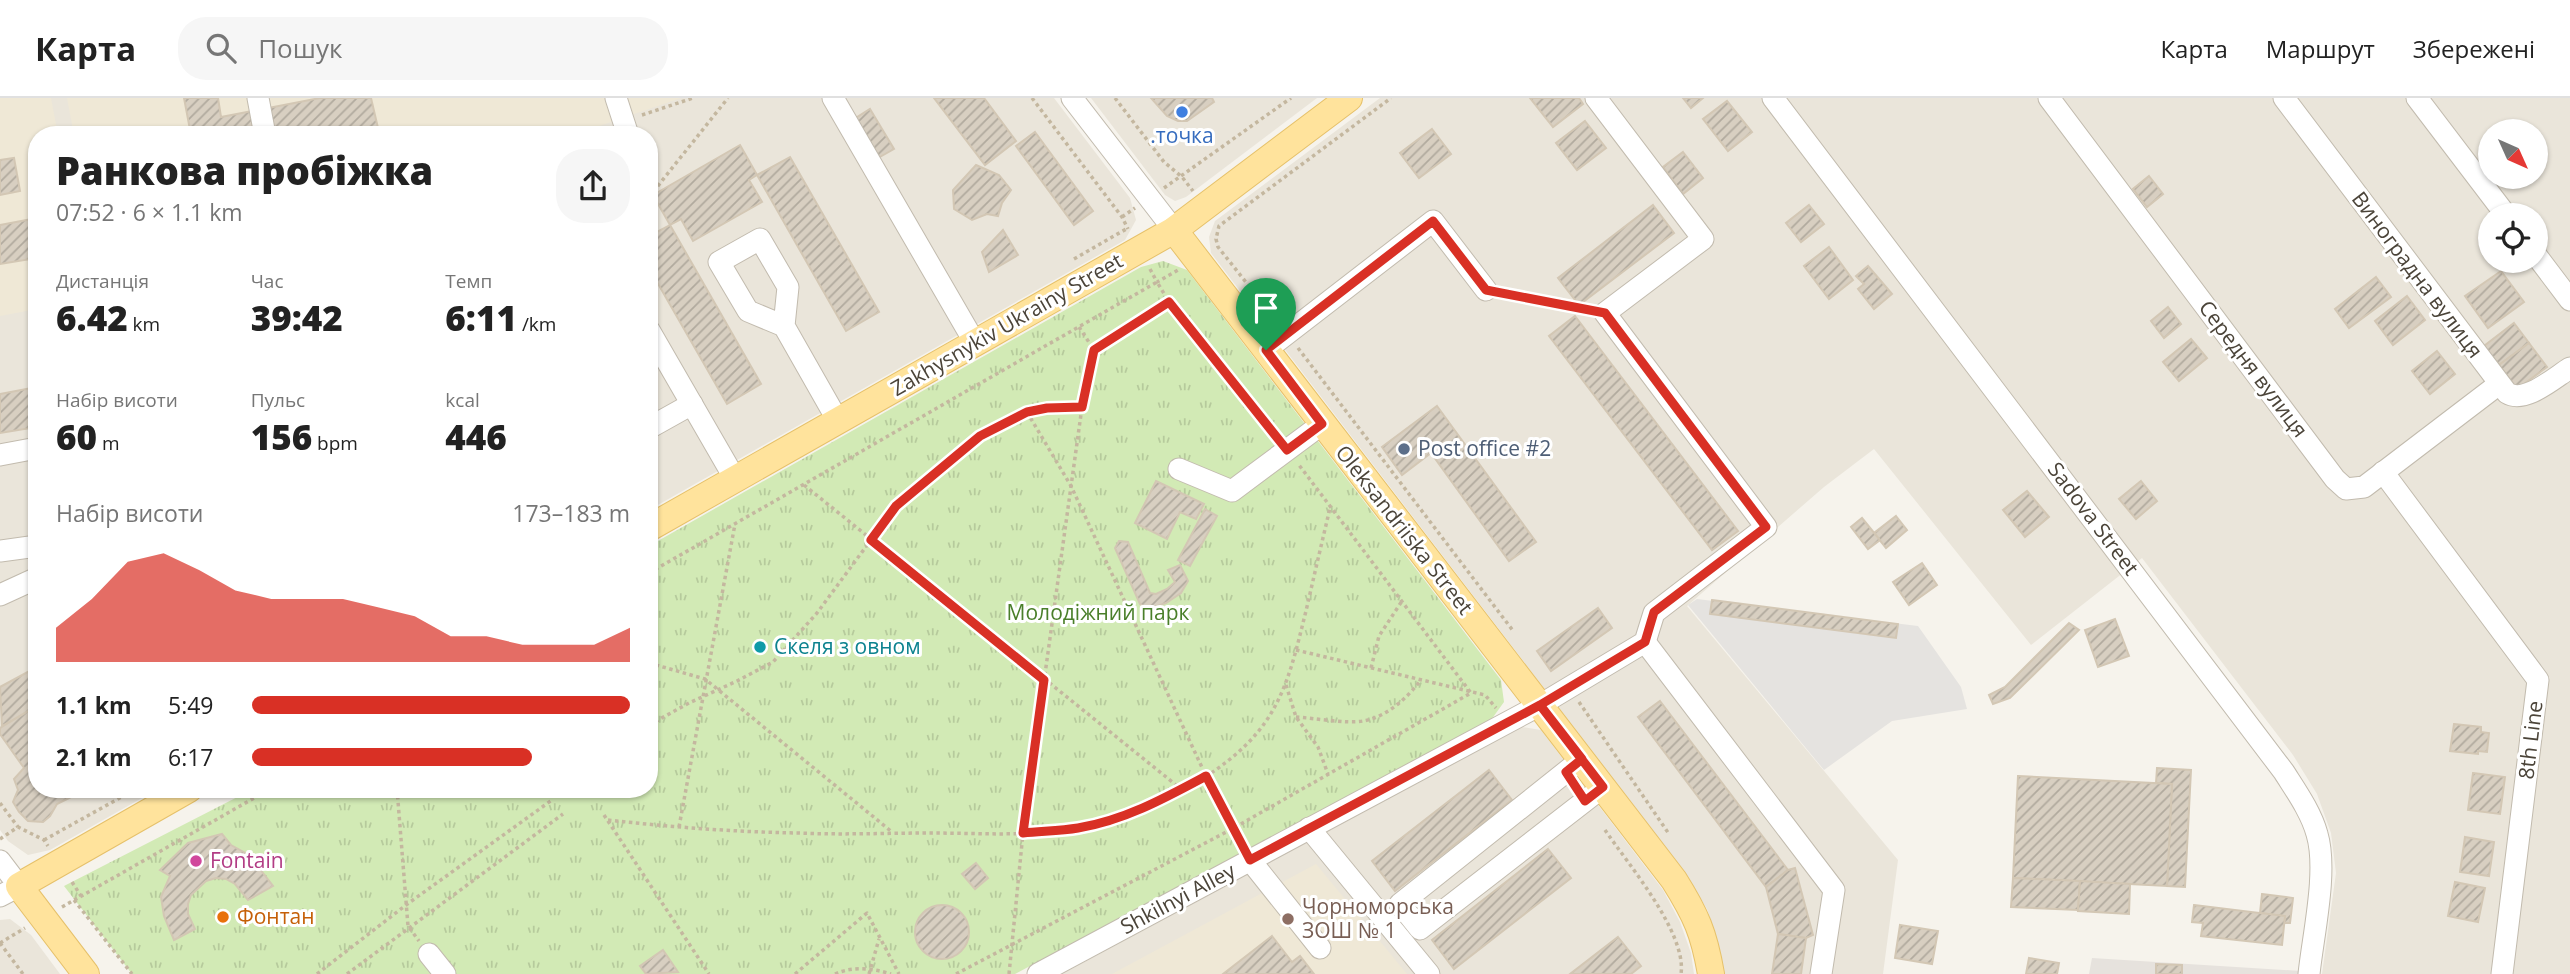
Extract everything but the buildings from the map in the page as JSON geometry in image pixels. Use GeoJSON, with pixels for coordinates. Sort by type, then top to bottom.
{"type":"FeatureCollection","features":[{"type":"Feature","properties":{"kind":"main road","name":"Zakhysnykiv Ukrainy Street"},"geometry":{"type":"LineString","coordinates":[[658,523],[1174,230],[1336,102]]}},
{"type":"Feature","properties":{"kind":"main road","name":"Oleksandriiska Street"},"geometry":{"type":"LineString","coordinates":[[1174,230],[1582,759],[1594,794],[1674,880],[1695,913],[1707,948],[1711,974]]}},
{"type":"Feature","properties":{"kind":"main road"},"geometry":{"type":"LineString","coordinates":[[86,974],[9,891],[173,798]]}},
{"type":"Feature","properties":{"kind":"street"},"geometry":{"type":"LineString","coordinates":[[258,98],[263,126]]}},
{"type":"Feature","properties":{"kind":"street"},"geometry":{"type":"LineString","coordinates":[[616,98],[625,126]]}},
{"type":"Feature","properties":{"kind":"street"},"geometry":{"type":"LineString","coordinates":[[833,98],[975,343]]}},
{"type":"Feature","properties":{"kind":"street","name":"Oleksandriiska Street"},"geometry":{"type":"LineString","coordinates":[[1072,98],[1174,230]]}},
{"type":"Feature","properties":{"kind":"street"},"geometry":{"type":"LineString","coordinates":[[1596,98],[1703,239],[1605,313],[1766,527],[1654,612],[1645,642],[1834,890],[1821,974]]}},
{"type":"Feature","properties":{"kind":"street","name":"Sadova Street"},"geometry":{"type":"LineString","coordinates":[[1773,98],[2284,772],[2318,834],[2321,869],[2309,974]]}},
{"type":"Feature","properties":{"kind":"street","name":"Середня вулиця"},"geometry":{"type":"LineString","coordinates":[[2049,98],[2340,485],[2346,489],[2364,487],[2499,384]]}},
{"type":"Feature","properties":{"kind":"street","name":"Виноградна вулиця"},"geometry":{"type":"LineString","coordinates":[[2284,98],[2499,384]]}},
{"type":"Feature","properties":{"kind":"street"},"geometry":{"type":"LineString","coordinates":[[2417,98],[2497,203]]}},
{"type":"Feature","properties":{"kind":"street"},"geometry":{"type":"LineString","coordinates":[[1266,350],[1433,221],[1486,290]]}},
{"type":"Feature","properties":{"kind":"street"},"geometry":{"type":"LineString","coordinates":[[2548,271],[2570,300]]}},
{"type":"Feature","properties":{"kind":"street"},"geometry":{"type":"LineString","coordinates":[[784,326],[838,421]]}},
{"type":"Feature","properties":{"kind":"street"},"geometry":{"type":"LineString","coordinates":[[658,345],[735,479]]}},
{"type":"Feature","properties":{"kind":"street"},"geometry":{"type":"LineString","coordinates":[[2499,384],[2507,393],[2518,397],[2570,368]]}},
{"type":"Feature","properties":{"kind":"street"},"geometry":{"type":"LineString","coordinates":[[658,423],[692,404]]}},
{"type":"Feature","properties":{"kind":"street"},"geometry":{"type":"LineString","coordinates":[[1179,469],[1232,491],[1322,424]]}},
{"type":"Feature","properties":{"kind":"street"},"geometry":{"type":"LineString","coordinates":[[0,455],[28,450]]}},
{"type":"Feature","properties":{"kind":"street","name":"8th Line"},"geometry":{"type":"LineString","coordinates":[[2383,472],[2538,680],[2502,974]]}},
{"type":"Feature","properties":{"kind":"street"},"geometry":{"type":"LineString","coordinates":[[0,551],[28,547]]}},
{"type":"Feature","properties":{"kind":"street"},"geometry":{"type":"LineString","coordinates":[[0,595],[28,582]]}},
{"type":"Feature","properties":{"kind":"street","name":"Shkilnyi Alley"},"geometry":{"type":"LineString","coordinates":[[1038,974],[1540,705],[1645,642]]}},
{"type":"Feature","properties":{"kind":"street"},"geometry":{"type":"LineString","coordinates":[[1582,759],[1400,904],[1420,929],[1594,794]]}},
{"type":"Feature","properties":{"kind":"street"},"geometry":{"type":"LineString","coordinates":[[1309,828],[1429,974]]}},
{"type":"Feature","properties":{"kind":"street"},"geometry":{"type":"LineString","coordinates":[[1250,860],[1320,948]]}},
{"type":"Feature","properties":{"kind":"street"},"geometry":{"type":"LineString","coordinates":[[0,861],[9,891]]}},
{"type":"Feature","properties":{"kind":"street"},"geometry":{"type":"LineString","coordinates":[[429,954],[445,974]]}},
{"type":"Feature","properties":{"kind":"path"},"geometry":{"type":"LineString","coordinates":[[658,186],[728,98]]}},
{"type":"Feature","properties":{"kind":"path"},"geometry":{"type":"LineString","coordinates":[[1032,98],[1122,217]]}},
{"type":"Feature","properties":{"kind":"path"},"geometry":{"type":"LineString","coordinates":[[1115,98],[1164,162],[1182,177],[1291,98]]}},
{"type":"Feature","properties":{"kind":"path"},"geometry":{"type":"LineString","coordinates":[[1391,98],[1219,226],[1217,247],[1497,608]]}},
{"type":"Feature","properties":{"kind":"path"},"geometry":{"type":"LineString","coordinates":[[658,568],[1157,282],[1169,302],[1287,450],[1471,693]]}},
{"type":"Feature","properties":{"kind":"path"},"geometry":{"type":"LineString","coordinates":[[1486,290],[1605,313]]}},
{"type":"Feature","properties":{"kind":"path"},"geometry":{"type":"LineString","coordinates":[[1094,350],[1169,302]]}},
{"type":"Feature","properties":{"kind":"path"},"geometry":{"type":"LineString","coordinates":[[1009,974],[1023,833],[1082,407],[1094,350],[1079,327]]}},
{"type":"Feature","properties":{"kind":"path"},"geometry":{"type":"LineString","coordinates":[[658,720],[773,662],[817,613],[896,506],[980,436],[1027,412],[1047,408],[1082,407]]}},
{"type":"Feature","properties":{"kind":"path"},"geometry":{"type":"LineString","coordinates":[[1027,412],[1071,486],[1206,776],[1250,860]]}},
{"type":"Feature","properties":{"kind":"path"},"geometry":{"type":"LineString","coordinates":[[803,485],[1181,789]]}},
{"type":"Feature","properties":{"kind":"path"},"geometry":{"type":"LineString","coordinates":[[608,820],[799,834],[1023,833],[1076,829],[1143,809],[1206,776],[1248,742],[1263,726],[1285,684],[1296,650],[1331,507]]}},
{"type":"Feature","properties":{"kind":"path"},"geometry":{"type":"LineString","coordinates":[[679,827],[735,524]]}},
{"type":"Feature","properties":{"kind":"path"},"geometry":{"type":"LineString","coordinates":[[1371,668],[1378,636],[1402,601]]}},
{"type":"Feature","properties":{"kind":"path"},"geometry":{"type":"LineString","coordinates":[[1296,650],[1485,695]]}},
{"type":"Feature","properties":{"kind":"path"},"geometry":{"type":"LineString","coordinates":[[658,666],[705,679],[893,833]]}},
{"type":"Feature","properties":{"kind":"path"},"geometry":{"type":"LineString","coordinates":[[1296,717],[1362,721],[1387,712],[1410,694],[1422,680]]}},
{"type":"Feature","properties":{"kind":"path"},"geometry":{"type":"LineString","coordinates":[[1285,684],[1296,717],[1318,747],[1328,774]]}},
{"type":"Feature","properties":{"kind":"path"},"geometry":{"type":"LineString","coordinates":[[956,974],[1232,829],[1471,693]]}},
{"type":"Feature","properties":{"kind":"path"},"geometry":{"type":"LineString","coordinates":[[1594,794],[1669,923],[1683,962],[1681,974]]}},
{"type":"Feature","properties":{"kind":"path"},"geometry":{"type":"LineString","coordinates":[[44,840],[120,798]]}},
{"type":"Feature","properties":{"kind":"path"},"geometry":{"type":"LineString","coordinates":[[132,974],[74,900],[254,798]]}},
{"type":"Feature","properties":{"kind":"path"},"geometry":{"type":"LineString","coordinates":[[398,798],[408,926]]}},
{"type":"Feature","properties":{"kind":"path"},"geometry":{"type":"LineString","coordinates":[[317,974],[406,905],[552,800]]}},
{"type":"Feature","properties":{"kind":"path"},"geometry":{"type":"LineString","coordinates":[[0,803],[18,827]]}},
{"type":"Feature","properties":{"kind":"path"},"geometry":{"type":"LineString","coordinates":[[347,974],[408,926],[563,814]]}},
{"type":"Feature","properties":{"kind":"path"},"geometry":{"type":"LineString","coordinates":[[604,815],[709,974]]}},
{"type":"Feature","properties":{"kind":"path"},"geometry":{"type":"LineString","coordinates":[[795,974],[867,913],[900,974]]}},
{"type":"Feature","properties":{"kind":"path"},"geometry":{"type":"LineString","coordinates":[[869,974],[880,937]]}},
{"type":"Feature","properties":{"kind":"path"},"geometry":{"type":"LineString","coordinates":[[0,943],[23,974]]}},
{"type":"Feature","properties":{"kind":"path"},"geometry":{"type":"LineString","coordinates":[[835,974],[846,969],[872,968],[891,974]]}},
{"type":"Feature","properties":{"kind":"shaded area"},"geometry":{"type":"Polygon","coordinates":[[[0,98],[1054,98],[1130,198],[1136,220],[1125,240],[658,505],[658,126],[28,126],[28,798],[142,798],[50,850],[28,855],[8,841],[0,830],[0,98]]]}},
{"type":"Feature","properties":{"kind":"shaded area"},"geometry":{"type":"Polygon","coordinates":[[[0,98],[51,98],[56,126],[28,126],[28,311],[0,316],[0,98]]]}},
{"type":"Feature","properties":{"kind":"shaded area"},"geometry":{"type":"Polygon","coordinates":[[[67,98],[681,98],[599,126],[72,126],[67,98]]]}},
{"type":"Feature","properties":{"kind":"shaded area"},"geometry":{"type":"Polygon","coordinates":[[[1091,98],[1317,98],[1186,197],[1175,201],[1165,195],[1091,98]]]}},
{"type":"Feature","properties":{"kind":"shaded area"},"geometry":{"type":"Polygon","coordinates":[[[1380,98],[2570,98],[2570,974],[2322,974],[2336,873],[2331,833],[2317,794],[2293,755],[2142,558],[2031,645],[1874,449],[1824,487],[1687,606],[1898,860],[1883,974],[1723,974],[1718,942],[1707,909],[1684,871],[1211,253],[1209,237],[1215,221],[1380,98]]]}},
{"type":"Feature","properties":{"kind":"shaded area"},"geometry":{"type":"Polygon","coordinates":[[[1697,599],[1918,626],[1961,687],[1967,709],[1892,721],[1824,770],[1688,605],[1697,599]]]}},
{"type":"Feature","properties":{"kind":"shaded area"},"geometry":{"type":"Polygon","coordinates":[[[1522,727],[1541,730],[1663,890],[1680,922],[1691,953],[1694,974],[1062,974],[1522,727]]]}},
{"type":"Feature","properties":{"kind":"shaded area","name":"Чорноморська ЗОШ № 1"},"geometry":{"type":"Polygon","coordinates":[[[1316,864],[1407,974],[1112,974],[1316,864]]]}},
{"type":"Feature","properties":{"kind":"shaded area"},"geometry":{"type":"Polygon","coordinates":[[[10,919],[31,935],[60,974],[0,974],[0,920],[10,919]]]}},
{"type":"Feature","properties":{"kind":"shaded area"},"geometry":{"type":"Polygon","coordinates":[[[2092,958],[2301,971],[2300,974],[2089,974],[2092,958]]]}},
{"type":"Feature","properties":{"kind":"green space","name":"Молодіжний парк"},"geometry":{"type":"Polygon","coordinates":[[[1163,261],[1187,270],[1501,680],[1504,702],[1491,720],[1015,974],[132,974],[64,886],[235,798],[658,798],[658,541],[1141,267],[1163,261]]]}},
{"type":"Feature","properties":{"kind":"place","name":".точка"},"geometry":{"type":"Point","coordinates":[1182,112]}},
{"type":"Feature","properties":{"kind":"place","name":"Post office #2"},"geometry":{"type":"Point","coordinates":[1404,449]}},
{"type":"Feature","properties":{"kind":"place","name":"Скеля з овном"},"geometry":{"type":"Point","coordinates":[760,647]}},
{"type":"Feature","properties":{"kind":"place","name":"Fontain"},"geometry":{"type":"Point","coordinates":[196,861]}},
{"type":"Feature","properties":{"kind":"place","name":"Фонтан"},"geometry":{"type":"Point","coordinates":[223,917]}},
{"type":"Feature","properties":{"kind":"place","name":"Чорноморська ЗОШ № 1"},"geometry":{"type":"Point","coordinates":[1288,919]}},
{"type":"Feature","properties":{"kind":"route"},"geometry":{"type":"LineString","coordinates":[[1266,350],[1322,424],[1287,450],[1169,302],[1094,350],[1082,407],[1047,408],[1027,412],[980,436],[896,506],[871,540],[1044,680],[1023,833],[1076,829],[1111,820],[1143,809],[1206,776],[1250,860],[1540,705],[1552,720],[1582,759],[1603,787],[1585,801],[1566,772],[1582,759],[1540,705],[1645,642],[1654,612],[1766,527],[1605,313],[1486,290],[1433,221],[1266,350]]}}]}
